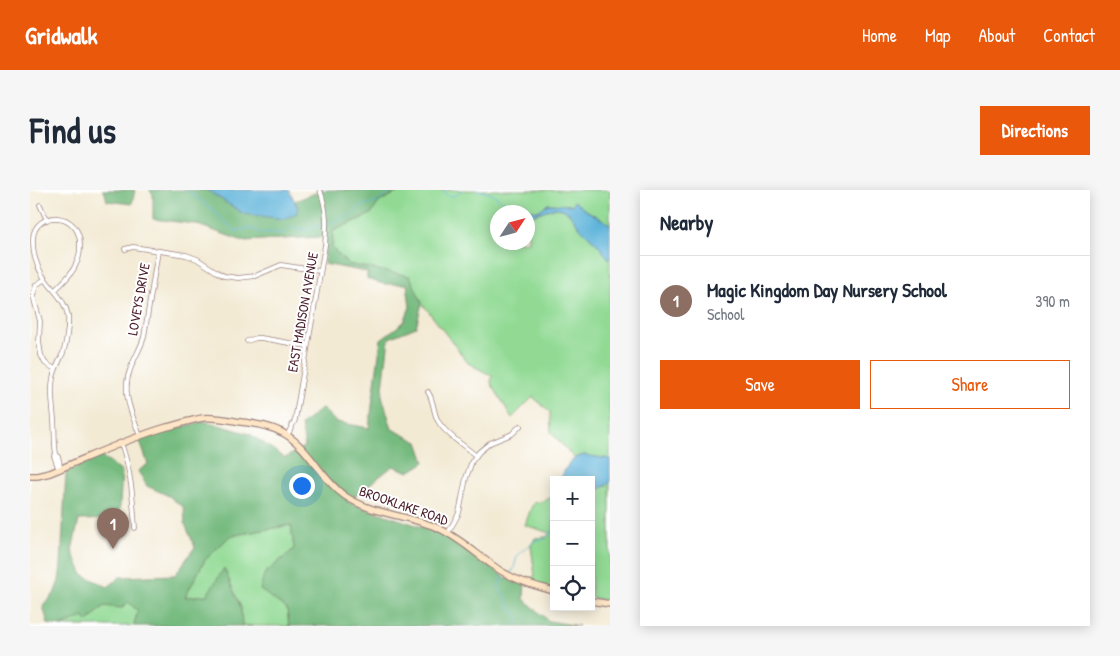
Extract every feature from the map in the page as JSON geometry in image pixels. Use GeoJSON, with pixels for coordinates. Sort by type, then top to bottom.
{"type":"FeatureCollection","features":[{"type":"Feature","properties":{"kind":"street","name":"EAST MADISON AVENUE"},"geometry":{"type":"LineString","coordinates":[[287,436],[295,420],[327,227],[325,208],[320,190]]}},
{"type":"Feature","properties":{"kind":"street"},"geometry":{"type":"LineString","coordinates":[[40,205],[47,220]]}},
{"type":"Feature","properties":{"kind":"street"},"geometry":{"type":"LineString","coordinates":[[54,290],[67,278],[77,264],[80,252],[80,237],[76,228],[66,219],[57,218],[47,220],[37,228],[33,238],[36,261],[41,273],[64,304],[68,317],[65,347],[53,378],[52,393],[56,454],[60,466],[59,470]]}},
{"type":"Feature","properties":{"kind":"street"},"geometry":{"type":"LineString","coordinates":[[125,249],[133,247],[191,257],[224,276],[238,278],[250,277],[281,265],[320,271]]}},
{"type":"Feature","properties":{"kind":"street","name":"LOVEYS DRIVE"},"geometry":{"type":"LineString","coordinates":[[140,436],[128,402],[126,383],[144,337],[158,251]]}},
{"type":"Feature","properties":{"kind":"street"},"geometry":{"type":"LineString","coordinates":[[45,279],[36,285],[33,296],[40,321],[39,342],[41,355],[45,363],[56,369]]}},
{"type":"Feature","properties":{"kind":"street"},"geometry":{"type":"LineString","coordinates":[[247,341],[261,338],[307,346]]}},
{"type":"Feature","properties":{"kind":"street"},"geometry":{"type":"LineString","coordinates":[[428,392],[432,399],[437,420],[443,428],[476,456]]}},
{"type":"Feature","properties":{"kind":"street","name":"BROOKLAKE ROAD"},"geometry":{"type":"LineString","coordinates":[[30,476],[44,475],[59,470],[140,436],[199,419],[208,418],[262,425],[276,429],[302,448],[329,482],[348,498],[365,506],[437,527],[504,573],[550,591]]}},
{"type":"Feature","properties":{"kind":"street"},"geometry":{"type":"LineString","coordinates":[[448,533],[459,513],[469,467],[476,456],[490,443],[512,434],[520,426]]}},
{"type":"Feature","properties":{"kind":"street"},"geometry":{"type":"LineString","coordinates":[[122,443],[127,460],[133,497],[135,528]]}},
{"type":"Feature","properties":{"kind":"street"},"geometry":{"type":"LineString","coordinates":[[595,602],[610,604]]}},
{"type":"Feature","properties":{"kind":"green space"},"geometry":{"type":"Polygon","coordinates":[[[102,190],[135,190],[132,204],[107,201],[102,190]]]}},
{"type":"Feature","properties":{"kind":"green space"},"geometry":{"type":"Polygon","coordinates":[[[149,190],[207,190],[244,214],[298,208],[295,201],[319,190],[402,190],[379,202],[371,214],[333,231],[332,248],[348,264],[410,276],[422,303],[416,327],[389,338],[382,396],[392,429],[418,442],[425,462],[409,472],[393,466],[347,502],[443,534],[503,576],[525,580],[524,599],[549,621],[579,626],[289,626],[287,609],[260,590],[264,574],[294,549],[291,525],[230,536],[205,560],[185,597],[207,595],[224,568],[241,608],[242,625],[252,626],[135,626],[138,611],[128,602],[122,608],[104,606],[87,622],[84,617],[61,626],[48,624],[43,606],[54,594],[59,581],[66,472],[101,456],[122,472],[119,519],[79,520],[72,551],[83,575],[108,587],[120,577],[175,575],[195,547],[185,524],[184,508],[169,496],[147,486],[138,471],[148,464],[139,439],[204,421],[250,434],[285,458],[305,446],[301,425],[322,408],[336,422],[369,428],[381,339],[404,322],[410,307],[407,284],[384,284],[367,279],[367,272],[324,264],[326,242],[321,237],[243,241],[195,224],[153,219],[153,194],[149,190]]]}},
{"type":"Feature","properties":{"kind":"green space"},"geometry":{"type":"Polygon","coordinates":[[[402,190],[610,190],[610,225],[574,202],[572,205],[548,204],[538,211],[535,210],[535,205],[490,205],[490,250],[535,250],[535,214],[553,208],[563,209],[569,213],[610,260],[610,459],[584,455],[574,458],[551,432],[550,412],[533,397],[512,418],[491,383],[492,376],[468,363],[422,303],[410,277],[348,264],[332,249],[333,231],[371,214],[379,202],[402,190]]]}},
{"type":"Feature","properties":{"kind":"green space"},"geometry":{"type":"Polygon","coordinates":[[[610,483],[610,601],[595,599],[595,492],[610,483]]]}},
{"type":"Feature","properties":{"kind":"green space"},"geometry":{"type":"Polygon","coordinates":[[[550,498],[550,533],[525,525],[534,503],[550,498]]]}},
{"type":"Feature","properties":{"kind":"green space"},"geometry":{"type":"Polygon","coordinates":[[[291,525],[294,549],[264,574],[287,609],[289,626],[241,626],[241,608],[224,569],[207,595],[185,597],[205,560],[230,536],[291,525]]]}},
{"type":"Feature","properties":{"kind":"green space"},"geometry":{"type":"Polygon","coordinates":[[[550,533],[550,587],[525,580],[535,576],[531,546],[535,538],[547,537],[550,533]]]}},
{"type":"Feature","properties":{"kind":"green space"},"geometry":{"type":"Polygon","coordinates":[[[128,602],[138,611],[135,626],[61,626],[84,616],[88,622],[104,606],[122,608],[128,602]]]}},
{"type":"Feature","properties":{"kind":"water"},"geometry":{"type":"Polygon","coordinates":[[[207,190],[289,190],[298,208],[296,214],[284,219],[244,214],[207,190]]]}},
{"type":"Feature","properties":{"kind":"water"},"geometry":{"type":"Polygon","coordinates":[[[574,201],[610,224],[610,260],[569,213],[563,209],[553,208],[535,214],[535,210],[538,211],[548,204],[572,205],[574,201]]]}},
{"type":"Feature","properties":{"kind":"water"},"geometry":{"type":"Polygon","coordinates":[[[584,455],[610,459],[610,483],[595,492],[595,476],[562,476],[567,466],[575,458],[584,455]]]}},
{"type":"Feature","properties":{"kind":"waterway"},"geometry":{"type":"LineString","coordinates":[[187,190],[214,211],[235,231],[250,228],[261,233],[273,232],[282,234],[290,227],[306,230],[331,223],[355,213],[362,205],[376,203],[391,192],[399,190]]}},
{"type":"Feature","properties":{"kind":"waterway"},"geometry":{"type":"LineString","coordinates":[[444,190],[446,195],[451,196],[457,195],[462,190]]}},
{"type":"Feature","properties":{"kind":"waterway"},"geometry":{"type":"LineString","coordinates":[[478,190],[494,195],[506,204],[517,202],[521,205]]}},
{"type":"Feature","properties":{"kind":"waterway"},"geometry":{"type":"LineString","coordinates":[[509,573],[513,571],[517,557],[524,549],[536,540],[545,539],[550,533]]}},
{"type":"Feature","properties":{"kind":"waterway"},"geometry":{"type":"LineString","coordinates":[[504,576],[498,587],[504,594],[510,608],[519,617],[516,626]]}},
{"type":"Feature","properties":{"kind":"place","name":"Magic Kingdom Day Nursery School"},"geometry":{"type":"Point","coordinates":[113,549]}}]}
